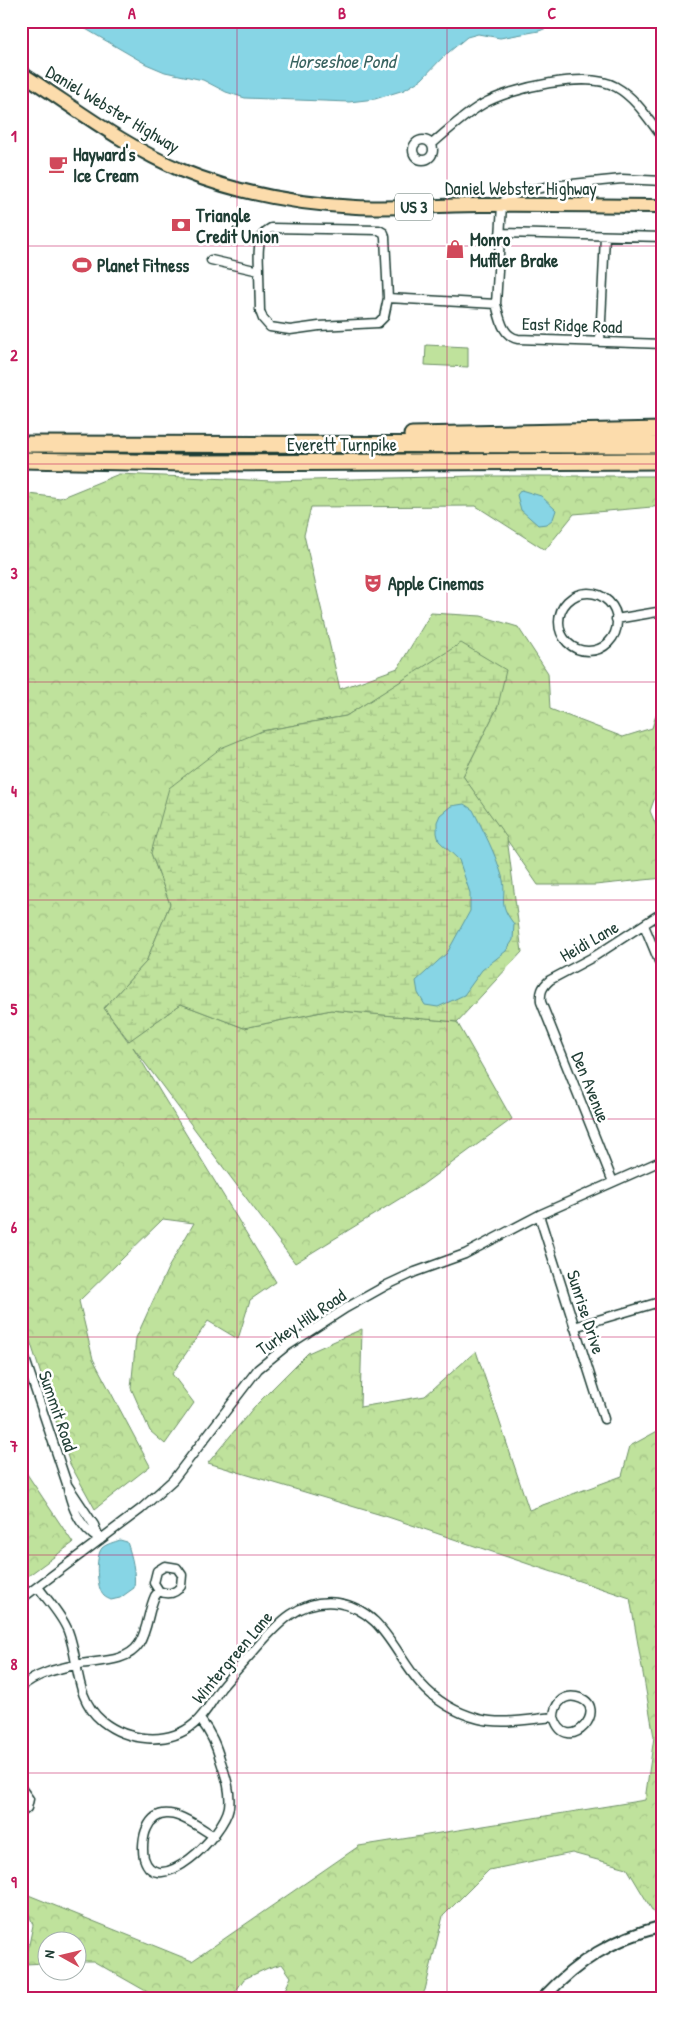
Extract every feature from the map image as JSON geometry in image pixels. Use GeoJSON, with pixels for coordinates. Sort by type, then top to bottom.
{"type":"FeatureCollection","features":[{"type":"Feature","properties":{"kind":"highway"},"geometry":{"type":"LineString","coordinates":[[339,444],[368,436],[663,430]]}},
{"type":"Feature","properties":{"kind":"highway","name":"Everett Turnpike"},"geometry":{"type":"LineString","coordinates":[[21,444],[663,445]]}},
{"type":"Feature","properties":{"kind":"highway","name":"Everett Turnpike"},"geometry":{"type":"LineString","coordinates":[[21,460],[184,463],[663,461]]}},
{"type":"Feature","properties":{"kind":"main road","name":"Daniel Webster Highway"},"geometry":{"type":"LineString","coordinates":[[21,73],[150,156],[201,178],[273,197],[335,206],[388,207],[502,204],[663,206]]}},
{"type":"Feature","properties":{"kind":"street"},"geometry":{"type":"LineString","coordinates":[[432,144],[482,104],[498,96],[533,86],[587,80],[604,82],[616,87],[641,109],[663,138]]}},
{"type":"Feature","properties":{"kind":"street"},"geometry":{"type":"LineString","coordinates":[[502,204],[518,192],[552,186],[622,179],[663,181]]}},
{"type":"Feature","properties":{"kind":"street","name":"East Ridge Road"},"geometry":{"type":"LineString","coordinates":[[502,204],[496,304],[503,328],[512,338],[663,344]]}},
{"type":"Feature","properties":{"kind":"street"},"geometry":{"type":"LineString","coordinates":[[271,228],[379,230],[385,237],[388,298],[384,317],[378,323],[319,326],[290,330],[278,329],[266,323],[260,312],[259,271],[261,238],[264,232],[271,228]]}},
{"type":"Feature","properties":{"kind":"street"},"geometry":{"type":"LineString","coordinates":[[500,233],[663,237]]}},
{"type":"Feature","properties":{"kind":"street"},"geometry":{"type":"LineString","coordinates":[[600,342],[605,236]]}},
{"type":"Feature","properties":{"kind":"street"},"geometry":{"type":"LineString","coordinates":[[211,260],[259,271]]}},
{"type":"Feature","properties":{"kind":"street"},"geometry":{"type":"LineString","coordinates":[[388,298],[496,304]]}},
{"type":"Feature","properties":{"kind":"street"},"geometry":{"type":"LineString","coordinates":[[585,594],[593,594],[604,599],[612,608],[616,619],[615,632],[610,640],[604,646],[591,651],[577,649],[568,643],[560,627],[560,614],[565,605],[572,598],[585,594]]}},
{"type":"Feature","properties":{"kind":"street"},"geometry":{"type":"LineString","coordinates":[[616,619],[663,611]]}},
{"type":"Feature","properties":{"kind":"street","name":"Heidi Lane"},"geometry":{"type":"LineString","coordinates":[[541,1002],[540,994],[550,980],[595,956],[663,912]]}},
{"type":"Feature","properties":{"kind":"street"},"geometry":{"type":"LineString","coordinates":[[644,925],[663,971]]}},
{"type":"Feature","properties":{"kind":"street","name":"Den Avenue"},"geometry":{"type":"LineString","coordinates":[[541,1002],[613,1182]]}},
{"type":"Feature","properties":{"kind":"street","name":"Turkey Hill Road"},"geometry":{"type":"LineString","coordinates":[[21,1599],[141,1509],[173,1480],[198,1450],[258,1369],[271,1357],[374,1292],[415,1272],[464,1254],[539,1214],[663,1160]]}},
{"type":"Feature","properties":{"kind":"street","name":"Sunrise Drive"},"geometry":{"type":"LineString","coordinates":[[539,1214],[604,1419]]}},
{"type":"Feature","properties":{"kind":"street"},"geometry":{"type":"LineString","coordinates":[[574,1327],[663,1301]]}},
{"type":"Feature","properties":{"kind":"street","name":"Summit Road"},"geometry":{"type":"LineString","coordinates":[[21,1347],[67,1484],[70,1500],[88,1533],[100,1540]]}},
{"type":"Feature","properties":{"kind":"street","name":"Wintergreen Lane"},"geometry":{"type":"LineString","coordinates":[[38,1587],[67,1629],[82,1692],[91,1709],[104,1722],[120,1732],[137,1738],[155,1738],[183,1730],[200,1719],[221,1688],[279,1623],[302,1608],[328,1602],[355,1607],[371,1616],[384,1630],[422,1686],[438,1700],[454,1710],[480,1719],[498,1721],[554,1718]]}},
{"type":"Feature","properties":{"kind":"street"},"geometry":{"type":"LineString","coordinates":[[21,1687],[45,1673],[76,1664],[114,1659],[127,1655],[135,1649],[142,1638],[154,1599],[159,1591]]}},
{"type":"Feature","properties":{"kind":"street"},"geometry":{"type":"LineString","coordinates":[[570,1697],[577,1697],[583,1700],[590,1712],[586,1726],[580,1731],[573,1733],[562,1730],[554,1718],[558,1704],[563,1699],[570,1697]]}},
{"type":"Feature","properties":{"kind":"street"},"geometry":{"type":"LineString","coordinates":[[200,1719],[215,1741],[229,1791],[228,1813],[214,1836],[194,1856],[169,1870],[160,1871],[152,1869],[145,1860],[144,1842],[146,1831],[153,1820],[160,1815],[169,1813],[179,1816],[214,1836]]}},
{"type":"Feature","properties":{"kind":"street"},"geometry":{"type":"LineString","coordinates":[[21,1788],[29,1799],[27,1808],[21,1813]]}},
{"type":"Feature","properties":{"kind":"street"},"geometry":{"type":"LineString","coordinates":[[543,1998],[569,1973],[598,1951],[631,1935],[663,1926]]}},
{"type":"Feature","properties":{"kind":"green space"},"geometry":{"type":"Polygon","coordinates":[[[426,345],[468,347],[468,367],[425,365],[426,345]]]}},
{"type":"Feature","properties":{"kind":"green space"},"geometry":{"type":"Polygon","coordinates":[[[119,474],[272,481],[474,476],[663,476],[663,506],[574,514],[545,550],[476,506],[311,507],[304,535],[340,689],[398,668],[431,613],[481,616],[518,627],[548,673],[550,709],[623,737],[652,728],[663,692],[663,775],[650,811],[663,842],[663,878],[595,885],[538,885],[463,776],[498,706],[461,644],[346,716],[262,731],[151,853],[170,904],[146,962],[104,1008],[128,1041],[181,1004],[244,1028],[331,1010],[457,1022],[512,1119],[422,1185],[295,1263],[133,1047],[276,1282],[250,1300],[238,1339],[208,1321],[172,1374],[194,1403],[165,1444],[150,1431],[131,1388],[136,1338],[168,1268],[194,1223],[163,1219],[79,1301],[93,1359],[150,1466],[95,1509],[70,1464],[21,1313],[21,493],[60,498],[119,474]]]}},
{"type":"Feature","properties":{"kind":"green space"},"geometry":{"type":"Polygon","coordinates":[[[461,643],[506,670],[498,706],[463,776],[507,838],[522,952],[457,1022],[331,1010],[244,1028],[181,1004],[129,1041],[104,1008],[146,962],[170,904],[151,853],[169,788],[221,748],[262,731],[346,716],[461,643]]]}},
{"type":"Feature","properties":{"kind":"green space"},"geometry":{"type":"Polygon","coordinates":[[[362,1329],[360,1407],[425,1396],[476,1351],[529,1510],[622,1476],[630,1446],[663,1428],[663,1911],[655,1915],[627,1868],[572,1853],[489,1870],[443,1916],[425,1990],[421,1998],[281,1998],[291,1977],[282,1964],[244,1979],[231,1998],[158,1998],[93,1961],[88,1961],[88,1932],[38,1932],[38,1963],[25,1964],[33,1925],[21,1892],[192,1961],[359,1846],[645,1800],[654,1737],[630,1598],[388,1517],[208,1463],[254,1407],[308,1353],[362,1329]]]}},
{"type":"Feature","properties":{"kind":"green space"},"geometry":{"type":"Polygon","coordinates":[[[21,1465],[73,1543],[21,1581],[21,1465]]]}},
{"type":"Feature","properties":{"kind":"water","name":"Horseshoe Pond"},"geometry":{"type":"Polygon","coordinates":[[[72,21],[565,21],[539,31],[500,38],[478,34],[467,37],[443,57],[422,79],[404,90],[375,99],[349,102],[245,98],[226,92],[203,80],[165,72],[146,64],[72,21]]]}},
{"type":"Feature","properties":{"kind":"water"},"geometry":{"type":"Polygon","coordinates":[[[521,490],[541,496],[556,510],[553,519],[547,524],[538,525],[521,510],[517,495],[521,490]]]}},
{"type":"Feature","properties":{"kind":"water"},"geometry":{"type":"Polygon","coordinates":[[[464,804],[473,810],[502,876],[505,910],[514,924],[513,940],[506,951],[482,970],[464,995],[438,1007],[425,1005],[418,993],[416,981],[447,953],[470,911],[470,893],[459,860],[439,841],[437,833],[437,822],[440,815],[451,806],[464,804]]]}},
{"type":"Feature","properties":{"kind":"water"},"geometry":{"type":"Polygon","coordinates":[[[120,1540],[127,1542],[134,1570],[134,1588],[120,1598],[111,1600],[104,1596],[99,1587],[98,1558],[102,1548],[120,1540]]]}},
{"type":"Feature","properties":{"kind":"place","name":"Hayward's Ice Cream"},"geometry":{"type":"Point","coordinates":[58,164]}},
{"type":"Feature","properties":{"kind":"place","name":"Triangle Credit Union"},"geometry":{"type":"Point","coordinates":[181,225]}},
{"type":"Feature","properties":{"kind":"place","name":"Monro Muffler Brake"},"geometry":{"type":"Point","coordinates":[455,249]}},
{"type":"Feature","properties":{"kind":"place","name":"Planet Fitness"},"geometry":{"type":"Point","coordinates":[82,265]}},
{"type":"Feature","properties":{"kind":"place","name":"Apple Cinemas"},"geometry":{"type":"Point","coordinates":[373,583]}}]}
